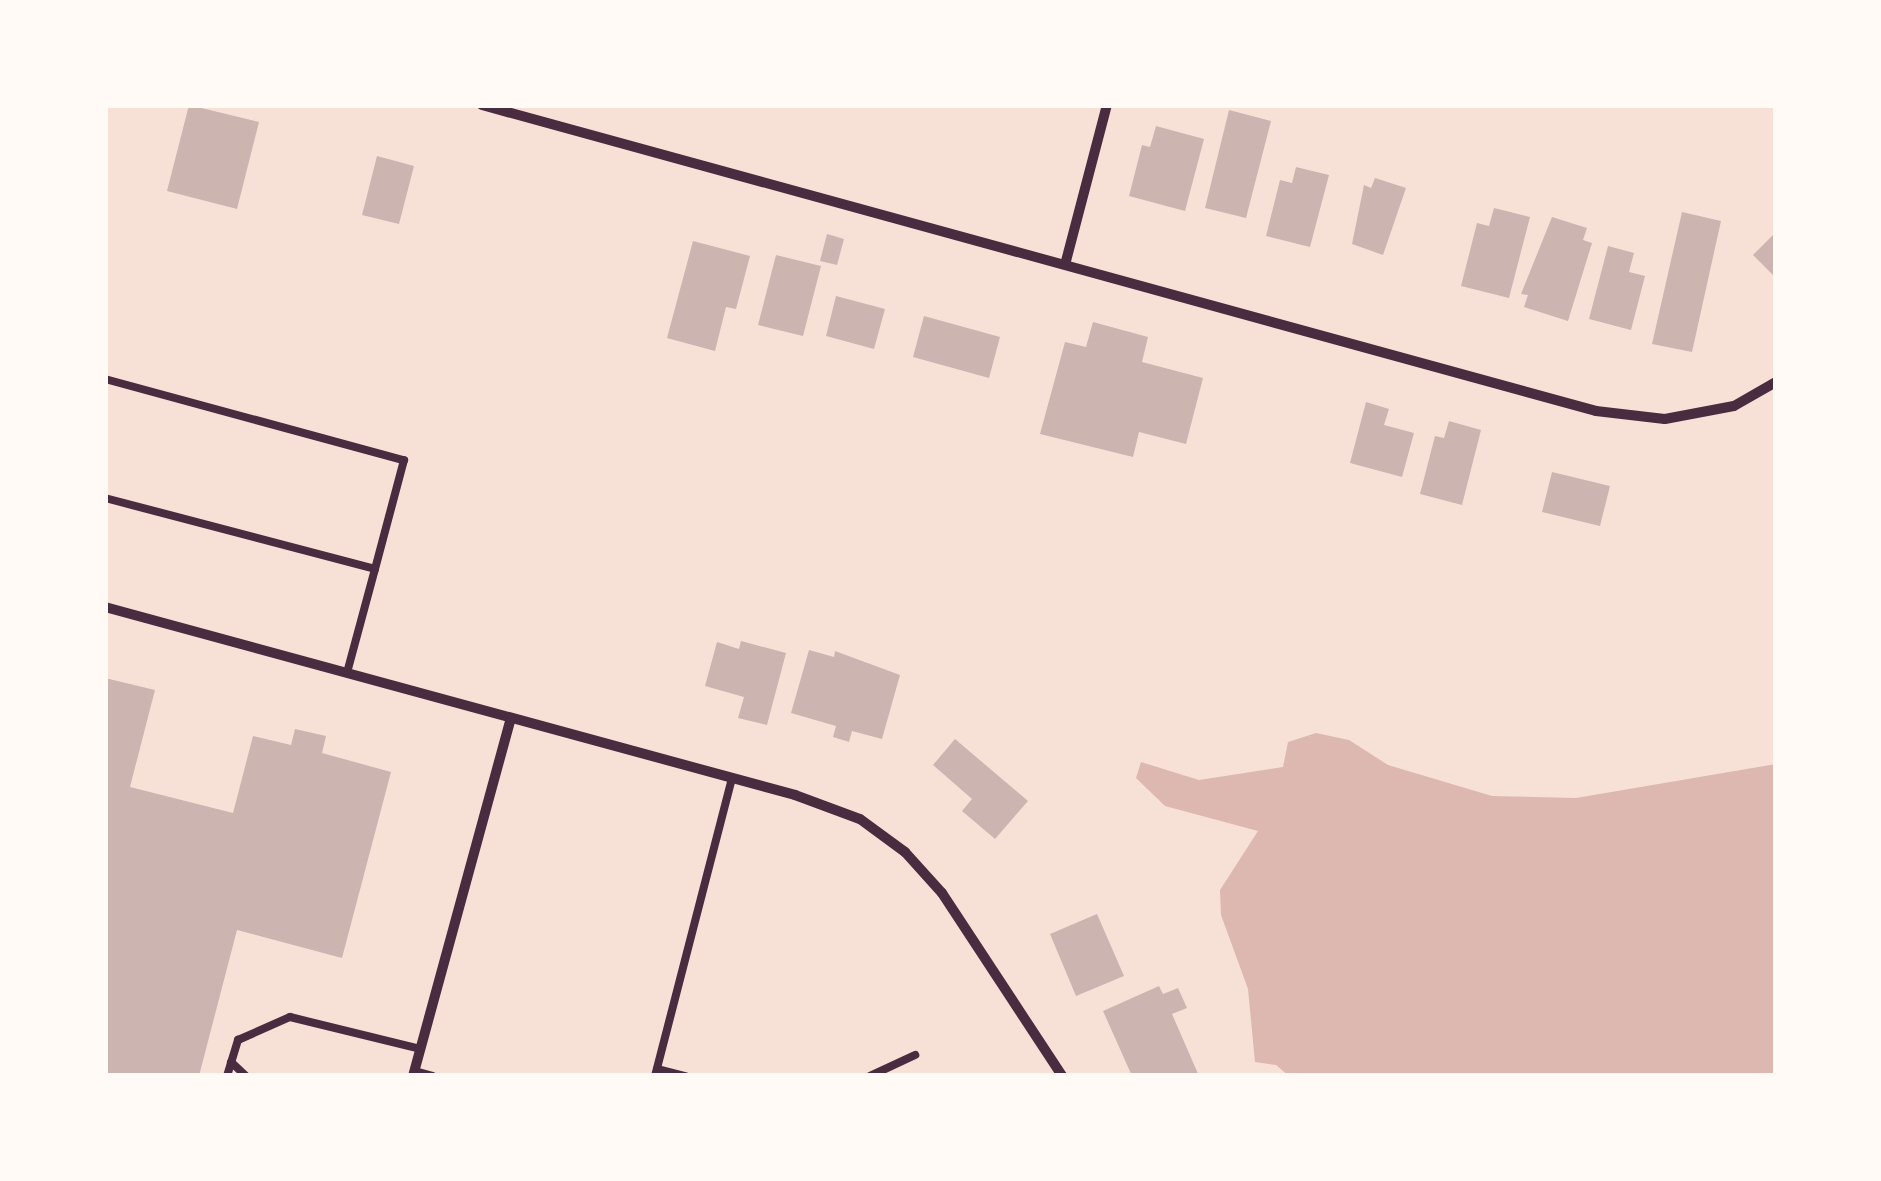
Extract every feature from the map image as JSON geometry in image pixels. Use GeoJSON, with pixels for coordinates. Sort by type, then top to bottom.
{"type":"FeatureCollection","features":[{"type":"Feature","properties":{"kind":"street"},"geometry":{"type":"LineString","coordinates":[[482,105],[1066,261],[1596,411],[1664,419],[1734,406],[1776,382]]}},
{"type":"Feature","properties":{"kind":"street"},"geometry":{"type":"LineString","coordinates":[[1066,261],[1107,105]]}},
{"type":"Feature","properties":{"kind":"street"},"geometry":{"type":"LineString","coordinates":[[105,607],[836,808],[892,840],[942,893],[1062,1076]]}},
{"type":"Feature","properties":{"kind":"street"},"geometry":{"type":"LineString","coordinates":[[414,1074],[511,718]]}},
{"type":"Feature","properties":{"kind":"lane"},"geometry":{"type":"LineString","coordinates":[[105,380],[404,460],[347,673]]}},
{"type":"Feature","properties":{"kind":"lane"},"geometry":{"type":"LineString","coordinates":[[105,498],[375,569]]}},
{"type":"Feature","properties":{"kind":"lane"},"geometry":{"type":"LineString","coordinates":[[686,1076],[656,1072],[732,778]]}},
{"type":"Feature","properties":{"kind":"lane"},"geometry":{"type":"LineString","coordinates":[[227,1076],[238,1040],[290,1017],[420,1049]]}},
{"type":"Feature","properties":{"kind":"lane"},"geometry":{"type":"LineString","coordinates":[[870,1076],[915,1055]]}},
{"type":"Feature","properties":{"kind":"lane"},"geometry":{"type":"LineString","coordinates":[[231,1062],[246,1076]]}},
{"type":"Feature","properties":{"kind":"lane"},"geometry":{"type":"LineString","coordinates":[[414,1074],[432,1076]]}},
{"type":"Feature","properties":{"kind":"shaded area"},"geometry":{"type":"Polygon","coordinates":[[[1316,733],[1349,740],[1388,765],[1492,796],[1576,798],[1776,764],[1776,1076],[1289,1076],[1276,1065],[1255,1062],[1248,989],[1221,915],[1220,890],[1258,831],[1165,806],[1136,778],[1141,762],[1199,780],[1283,767],[1288,742],[1316,733]]]}},
{"type":"Feature","properties":{"kind":"building"},"geometry":{"type":"Polygon","coordinates":[[[189,105],[259,122],[237,209],[167,191],[189,105]]]}},
{"type":"Feature","properties":{"kind":"building"},"geometry":{"type":"Polygon","coordinates":[[[1229,110],[1271,121],[1246,218],[1205,208],[1229,110]]]}},
{"type":"Feature","properties":{"kind":"building"},"geometry":{"type":"Polygon","coordinates":[[[1156,126],[1204,139],[1185,211],[1129,196],[1142,145],[1150,147],[1156,126]]]}},
{"type":"Feature","properties":{"kind":"building"},"geometry":{"type":"Polygon","coordinates":[[[377,156],[414,166],[399,224],[362,215],[377,156]]]}},
{"type":"Feature","properties":{"kind":"building"},"geometry":{"type":"Polygon","coordinates":[[[1296,167],[1329,175],[1310,247],[1266,236],[1280,180],[1292,183],[1296,167]]]}},
{"type":"Feature","properties":{"kind":"building"},"geometry":{"type":"Polygon","coordinates":[[[1375,178],[1406,188],[1383,255],[1352,244],[1364,185],[1371,188],[1375,178]]]}},
{"type":"Feature","properties":{"kind":"building"},"geometry":{"type":"Polygon","coordinates":[[[1494,208],[1530,217],[1509,298],[1461,286],[1477,223],[1489,226],[1494,208]]]}},
{"type":"Feature","properties":{"kind":"building"},"geometry":{"type":"Polygon","coordinates":[[[1682,212],[1721,221],[1692,352],[1652,344],[1682,212]]]}},
{"type":"Feature","properties":{"kind":"building"},"geometry":{"type":"Polygon","coordinates":[[[1552,217],[1587,228],[1583,240],[1592,243],[1568,321],[1524,307],[1528,295],[1521,294],[1552,217]]]}},
{"type":"Feature","properties":{"kind":"building"},"geometry":{"type":"Polygon","coordinates":[[[1776,232],[1776,278],[1753,255],[1776,232]]]}},
{"type":"Feature","properties":{"kind":"building"},"geometry":{"type":"Polygon","coordinates":[[[827,234],[844,239],[837,265],[820,261],[827,234]]]}},
{"type":"Feature","properties":{"kind":"building"},"geometry":{"type":"Polygon","coordinates":[[[693,241],[750,256],[736,309],[726,307],[715,351],[667,338],[693,241]]]}},
{"type":"Feature","properties":{"kind":"building"},"geometry":{"type":"Polygon","coordinates":[[[1608,246],[1634,253],[1629,272],[1645,276],[1631,330],[1589,319],[1608,246]]]}},
{"type":"Feature","properties":{"kind":"building"},"geometry":{"type":"Polygon","coordinates":[[[776,255],[821,266],[803,336],[758,325],[776,255]]]}},
{"type":"Feature","properties":{"kind":"building"},"geometry":{"type":"Polygon","coordinates":[[[836,296],[885,309],[874,349],[826,336],[836,296]]]}},
{"type":"Feature","properties":{"kind":"building"},"geometry":{"type":"Polygon","coordinates":[[[924,316],[1000,337],[989,378],[913,357],[924,316]]]}},
{"type":"Feature","properties":{"kind":"building"},"geometry":{"type":"Polygon","coordinates":[[[1093,322],[1148,337],[1142,362],[1203,378],[1186,444],[1139,432],[1133,457],[1040,434],[1065,342],[1086,347],[1093,322]]]}},
{"type":"Feature","properties":{"kind":"building"},"geometry":{"type":"Polygon","coordinates":[[[1366,402],[1389,409],[1384,425],[1414,433],[1402,477],[1350,463],[1366,402]]]}},
{"type":"Feature","properties":{"kind":"building"},"geometry":{"type":"Polygon","coordinates":[[[1449,421],[1481,430],[1462,505],[1420,494],[1435,436],[1444,438],[1449,421]]]}},
{"type":"Feature","properties":{"kind":"building"},"geometry":{"type":"Polygon","coordinates":[[[1552,472],[1610,486],[1600,526],[1542,512],[1552,472]]]}},
{"type":"Feature","properties":{"kind":"building"},"geometry":{"type":"Polygon","coordinates":[[[741,641],[786,653],[767,725],[738,718],[744,697],[705,686],[717,642],[739,649],[741,641]]]}},
{"type":"Feature","properties":{"kind":"building"},"geometry":{"type":"Polygon","coordinates":[[[809,650],[834,657],[835,651],[900,675],[882,739],[852,731],[849,742],[833,737],[836,726],[791,713],[809,650]]]}},
{"type":"Feature","properties":{"kind":"building"},"geometry":{"type":"Polygon","coordinates":[[[105,678],[155,690],[130,787],[233,813],[253,736],[291,745],[295,729],[326,736],[322,753],[391,772],[342,958],[237,930],[199,1076],[105,1076],[105,678]]]}},
{"type":"Feature","properties":{"kind":"building"},"geometry":{"type":"Polygon","coordinates":[[[955,739],[1028,801],[995,839],[962,811],[972,799],[933,765],[955,739]]]}},
{"type":"Feature","properties":{"kind":"building"},"geometry":{"type":"Polygon","coordinates":[[[1097,914],[1124,976],[1076,996],[1050,934],[1097,914]]]}},
{"type":"Feature","properties":{"kind":"building"},"geometry":{"type":"Polygon","coordinates":[[[1159,986],[1163,994],[1178,988],[1187,1008],[1172,1014],[1199,1076],[1132,1076],[1103,1011],[1159,986]]]}}]}
